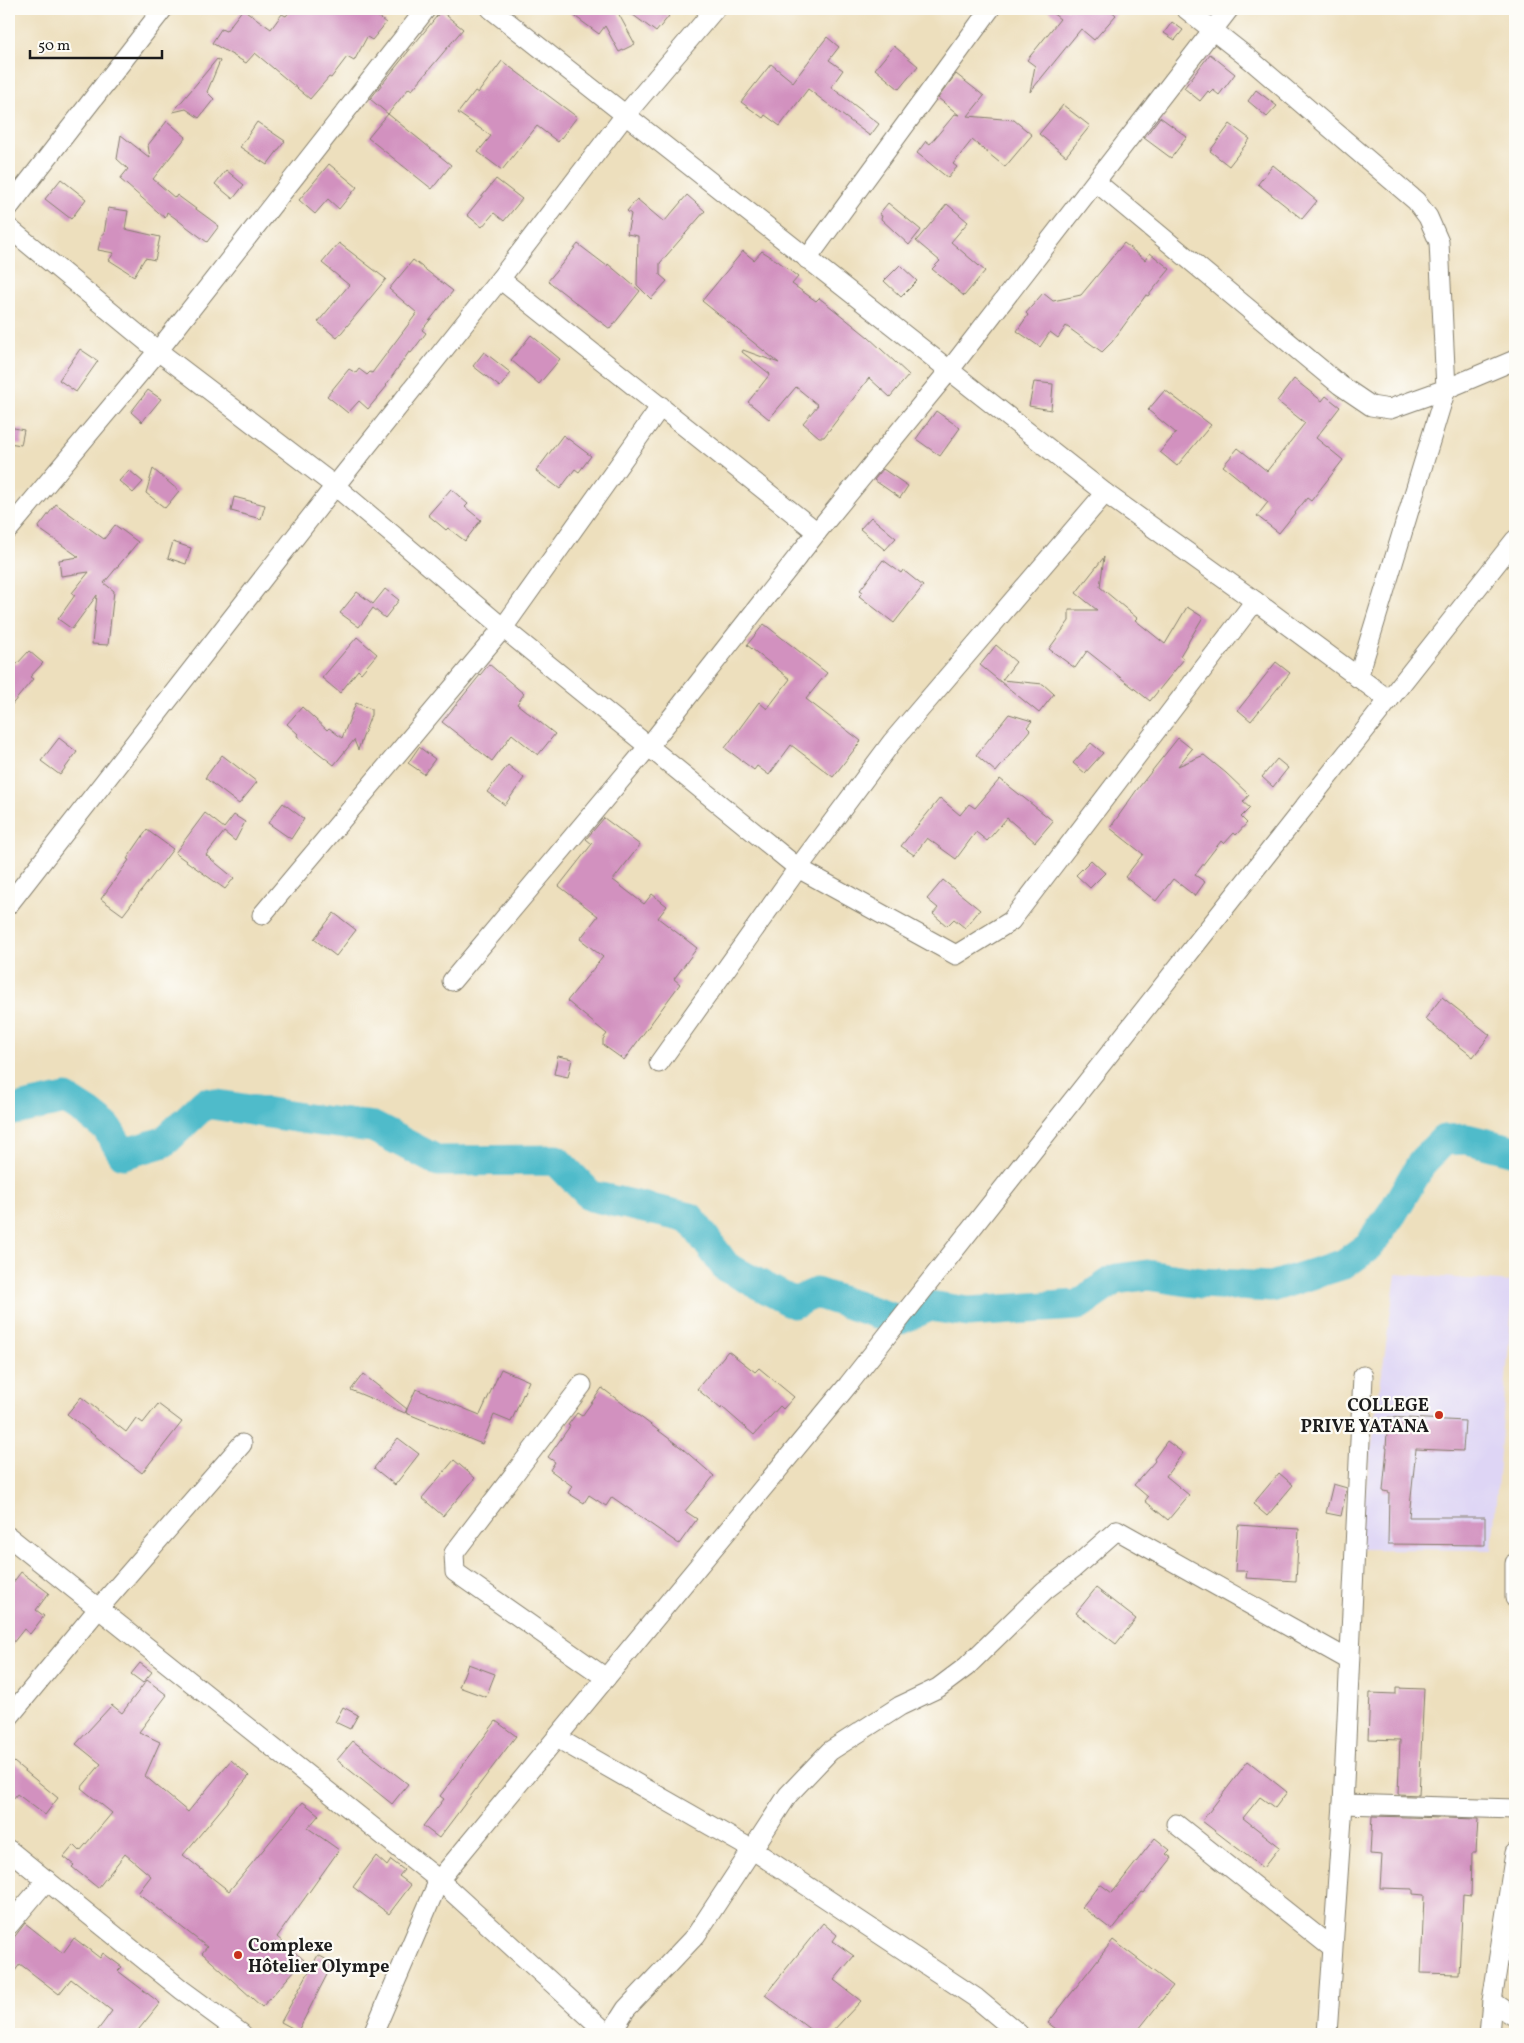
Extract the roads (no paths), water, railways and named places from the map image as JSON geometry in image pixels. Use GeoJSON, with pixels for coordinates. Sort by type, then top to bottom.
{"type":"FeatureCollection","features":[{"type":"Feature","properties":{"kind":"street"},"geometry":{"type":"LineString","coordinates":[[9,207],[163,9]]}},
{"type":"Feature","properties":{"kind":"street"},"geometry":{"type":"LineString","coordinates":[[9,529],[158,351],[426,9]]}},
{"type":"Feature","properties":{"kind":"street"},"geometry":{"type":"LineString","coordinates":[[491,9],[626,114],[948,372],[1105,493],[1256,601],[1389,700]]}},
{"type":"Feature","properties":{"kind":"street"},"geometry":{"type":"LineString","coordinates":[[9,904],[335,486],[500,279],[626,114],[715,9]]}},
{"type":"Feature","properties":{"kind":"street"},"geometry":{"type":"LineString","coordinates":[[807,259],[990,9]]}},
{"type":"Feature","properties":{"kind":"street"},"geometry":{"type":"LineString","coordinates":[[1186,9],[1252,61],[1408,195],[1428,217],[1439,242],[1446,389],[1358,678]]}},
{"type":"Feature","properties":{"kind":"street"},"geometry":{"type":"LineString","coordinates":[[452,981],[649,746],[817,532],[948,372],[1229,9]]}},
{"type":"Feature","properties":{"kind":"street"},"geometry":{"type":"LineString","coordinates":[[1096,182],[1340,385],[1371,406],[1390,409],[1446,389],[1515,360]]}},
{"type":"Feature","properties":{"kind":"street"},"geometry":{"type":"LineString","coordinates":[[9,228],[158,351],[335,486],[503,628],[798,868],[956,955],[1011,921],[1256,601]]}},
{"type":"Feature","properties":{"kind":"street"},"geometry":{"type":"LineString","coordinates":[[500,279],[817,532]]}},
{"type":"Feature","properties":{"kind":"street"},"geometry":{"type":"LineString","coordinates":[[262,915],[503,628],[661,406]]}},
{"type":"Feature","properties":{"kind":"street"},"geometry":{"type":"LineString","coordinates":[[660,1063],[798,868],[892,742],[1105,493]]}},
{"type":"Feature","properties":{"kind":"street"},"geometry":{"type":"LineString","coordinates":[[373,2034],[439,1880],[848,1385],[1515,540]]}},
{"type":"Feature","properties":{"kind":"street"},"geometry":{"type":"LineString","coordinates":[[1327,2034],[1343,1804],[1363,1376]]}},
{"type":"Feature","properties":{"kind":"street"},"geometry":{"type":"LineString","coordinates":[[582,1385],[454,1553],[455,1572],[606,1678]]}},
{"type":"Feature","properties":{"kind":"street"},"geometry":{"type":"LineString","coordinates":[[9,1717],[99,1608],[242,1444]]}},
{"type":"Feature","properties":{"kind":"street"},"geometry":{"type":"LineString","coordinates":[[9,1537],[439,1880],[586,2026],[609,2034],[626,2009],[696,1935],[788,1796],[830,1751],[900,1706],[938,1688],[966,1667],[1045,1590],[1074,1568],[1117,1530],[1349,1660]]}},
{"type":"Feature","properties":{"kind":"street"},"geometry":{"type":"LineString","coordinates":[[1515,1563],[1515,1598]]}},
{"type":"Feature","properties":{"kind":"street"},"geometry":{"type":"LineString","coordinates":[[557,1738],[753,1850],[976,1998],[1019,2034]]}},
{"type":"Feature","properties":{"kind":"street"},"geometry":{"type":"LineString","coordinates":[[1343,1804],[1515,1809]]}},
{"type":"Feature","properties":{"kind":"street"},"geometry":{"type":"LineString","coordinates":[[1176,1824],[1332,1948]]}},
{"type":"Feature","properties":{"kind":"street"},"geometry":{"type":"LineString","coordinates":[[9,1850],[182,1990],[242,2034]]}},
{"type":"Feature","properties":{"kind":"street"},"geometry":{"type":"LineString","coordinates":[[1489,2034],[1492,2001],[1515,1853]]}},
{"type":"Feature","properties":{"kind":"street"},"geometry":{"type":"LineString","coordinates":[[9,1925],[47,1880]]}},
{"type":"Feature","properties":{"kind":"street"},"geometry":{"type":"LineString","coordinates":[[1492,2001],[1515,2017]]}},
{"type":"Feature","properties":{"kind":"waterway"},"geometry":{"type":"LineString","coordinates":[[9,1111],[66,1099],[107,1128],[123,1154],[164,1142],[205,1103],[373,1127],[438,1161],[556,1160],[591,1196],[690,1218],[726,1267],[794,1303],[816,1293],[898,1320],[930,1306],[968,1312],[1078,1305],[1116,1279],[1147,1275],[1201,1283],[1271,1287],[1344,1264],[1369,1246],[1393,1212],[1423,1161],[1444,1140],[1467,1139],[1515,1151]]}},
{"type":"Feature","properties":{"kind":"place","name":"COLLEGE PRIVE YATANA"},"geometry":{"type":"Point","coordinates":[1439,1415]}},
{"type":"Feature","properties":{"kind":"place","name":"Complexe Hôtelier Olympe"},"geometry":{"type":"Point","coordinates":[238,1955]}}]}
